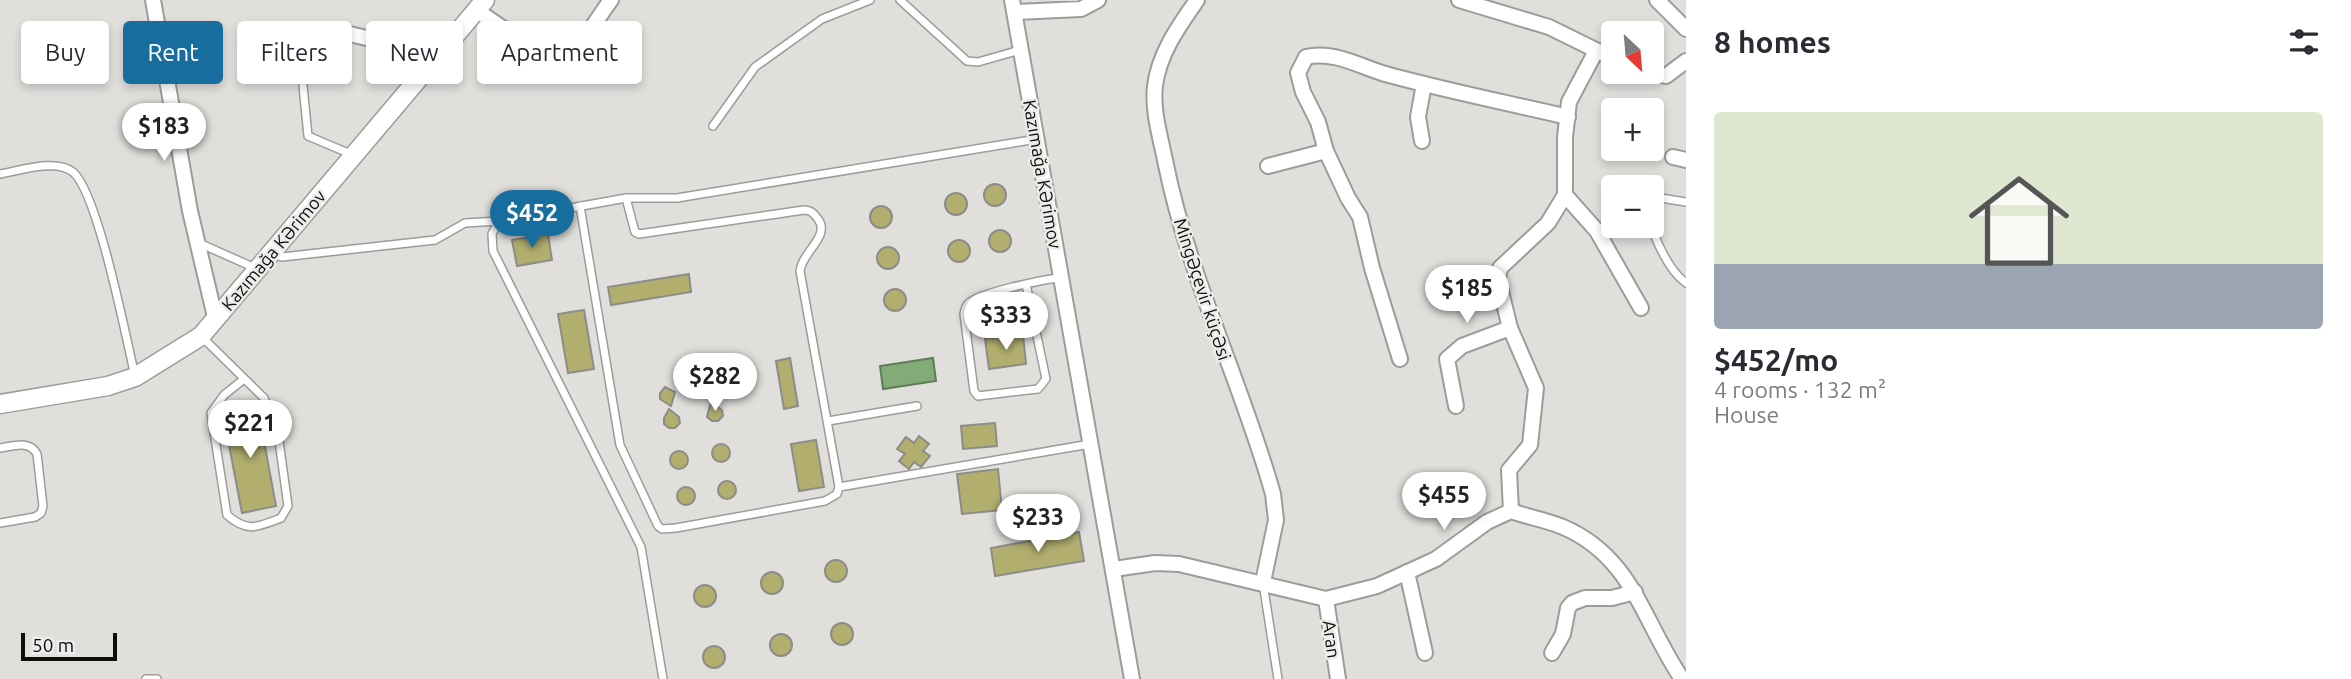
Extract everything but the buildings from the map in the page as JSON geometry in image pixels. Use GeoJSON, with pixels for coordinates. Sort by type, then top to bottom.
{"type":"FeatureCollection","features":[{"type":"Feature","properties":{"kind":"street"},"geometry":{"type":"LineString","coordinates":[[153,0],[190,211],[215,317]]}},
{"type":"Feature","properties":{"kind":"street"},"geometry":{"type":"LineString","coordinates":[[480,5],[551,61],[561,60],[573,51],[611,0]]}},
{"type":"Feature","properties":{"kind":"street"},"geometry":{"type":"LineString","coordinates":[[1013,6],[1081,9],[1098,0]]}},
{"type":"Feature","properties":{"kind":"street","name":"Mingəçevir küçəsi"},"geometry":{"type":"LineString","coordinates":[[1197,0],[1165,51],[1155,85],[1156,115],[1171,191],[1185,240],[1273,495],[1276,520],[1263,582]]}},
{"type":"Feature","properties":{"kind":"street"},"geometry":{"type":"LineString","coordinates":[[1460,0],[1549,27],[1601,53]]}},
{"type":"Feature","properties":{"kind":"street"},"geometry":{"type":"LineString","coordinates":[[1657,0],[1686,29]]}},
{"type":"Feature","properties":{"kind":"street","name":"Kazımağa Kərimov"},"geometry":{"type":"LineString","coordinates":[[463,25],[480,5]]}},
{"type":"Feature","properties":{"kind":"street","name":"Kazımağa Kərimov"},"geometry":{"type":"LineString","coordinates":[[1013,6],[1132,679]]}},
{"type":"Feature","properties":{"kind":"street"},"geometry":{"type":"LineString","coordinates":[[1511,510],[1509,470],[1530,445],[1537,399],[1536,388],[1510,328],[1498,279],[1500,268],[1548,223],[1565,195],[1569,102],[1596,51]]}},
{"type":"Feature","properties":{"kind":"street"},"geometry":{"type":"LineString","coordinates":[[1400,359],[1372,268],[1360,217],[1325,151],[1318,122],[1303,92],[1298,73],[1306,57],[1318,54],[1332,56],[1387,75],[1568,117]]}},
{"type":"Feature","properties":{"kind":"street"},"geometry":{"type":"LineString","coordinates":[[1664,76],[1686,61]]}},
{"type":"Feature","properties":{"kind":"street","name":"Kazımağa Kərimov"},"geometry":{"type":"LineString","coordinates":[[0,404],[108,386],[135,376],[201,336],[413,84]]}},
{"type":"Feature","properties":{"kind":"street"},"geometry":{"type":"LineString","coordinates":[[1422,141],[1418,117],[1424,84]]}},
{"type":"Feature","properties":{"kind":"street"},"geometry":{"type":"LineString","coordinates":[[1268,166],[1325,151]]}},
{"type":"Feature","properties":{"kind":"street"},"geometry":{"type":"LineString","coordinates":[[1565,195],[1597,231],[1641,308]]}},
{"type":"Feature","properties":{"kind":"street"},"geometry":{"type":"LineString","coordinates":[[1456,406],[1447,359],[1462,346],[1510,328]]}},
{"type":"Feature","properties":{"kind":"street"},"geometry":{"type":"LineString","coordinates":[[1114,569],[1156,563],[1179,564],[1326,599],[1377,586],[1436,559],[1487,522],[1511,510],[1562,526],[1598,547],[1616,564],[1635,592],[1668,659],[1682,679]]}},
{"type":"Feature","properties":{"kind":"street"},"geometry":{"type":"LineString","coordinates":[[1407,572],[1425,653]]}},
{"type":"Feature","properties":{"kind":"street"},"geometry":{"type":"LineString","coordinates":[[1552,653],[1563,634],[1568,608],[1572,603],[1585,598],[1612,598],[1635,592]]}},
{"type":"Feature","properties":{"kind":"street","name":"Aran"},"geometry":{"type":"LineString","coordinates":[[1326,599],[1338,679]]}},
{"type":"Feature","properties":{"kind":"lane"},"geometry":{"type":"LineString","coordinates":[[713,126],[755,67],[822,19],[870,0]]}},
{"type":"Feature","properties":{"kind":"lane"},"geometry":{"type":"LineString","coordinates":[[900,0],[967,61],[978,62],[1021,50]]}},
{"type":"Feature","properties":{"kind":"lane"},"geometry":{"type":"LineString","coordinates":[[303,86],[307,134],[353,155]]}},
{"type":"Feature","properties":{"kind":"lane"},"geometry":{"type":"LineString","coordinates":[[270,253],[282,257],[435,240],[466,223],[499,221],[626,198],[677,198],[1037,139]]}},
{"type":"Feature","properties":{"kind":"lane"},"geometry":{"type":"LineString","coordinates":[[0,174],[61,166],[72,171],[84,186],[100,233],[135,376]]}},
{"type":"Feature","properties":{"kind":"lane"},"geometry":{"type":"LineString","coordinates":[[580,206],[620,444],[657,526],[662,529],[676,528],[825,500],[837,494],[839,486],[800,271],[803,258],[823,228],[813,213],[804,210],[639,234],[635,232],[630,221],[626,198]]}},
{"type":"Feature","properties":{"kind":"lane"},"geometry":{"type":"LineString","coordinates":[[1664,198],[1686,202]]}},
{"type":"Feature","properties":{"kind":"lane"},"geometry":{"type":"LineString","coordinates":[[499,221],[492,234],[493,251],[641,547],[663,679]]}},
{"type":"Feature","properties":{"kind":"lane"},"geometry":{"type":"LineString","coordinates":[[1657,238],[1678,278],[1686,283]]}},
{"type":"Feature","properties":{"kind":"lane"},"geometry":{"type":"LineString","coordinates":[[198,243],[257,269]]}},
{"type":"Feature","properties":{"kind":"lane"},"geometry":{"type":"LineString","coordinates":[[1026,284],[1046,379],[1044,385],[1038,389],[978,396],[974,391],[964,314],[968,304],[976,299],[1026,284],[1062,278]]}},
{"type":"Feature","properties":{"kind":"lane"},"geometry":{"type":"LineString","coordinates":[[201,336],[264,398],[278,434],[288,506],[281,518],[258,527],[240,526],[227,515],[211,413],[224,395],[244,379]]}},
{"type":"Feature","properties":{"kind":"lane"},"geometry":{"type":"LineString","coordinates":[[828,421],[917,406]]}},
{"type":"Feature","properties":{"kind":"lane"},"geometry":{"type":"LineString","coordinates":[[839,486],[1091,443]]}},
{"type":"Feature","properties":{"kind":"lane"},"geometry":{"type":"LineString","coordinates":[[0,448],[27,445],[33,447],[37,454],[43,506],[41,513],[35,517],[0,523]]}},
{"type":"Feature","properties":{"kind":"lane"},"geometry":{"type":"LineString","coordinates":[[1263,582],[1278,679]]}},
{"type":"Feature","properties":{"kind":"lane"},"geometry":{"type":"LineString","coordinates":[[146,679],[157,679]]}},
{"type":"Feature","properties":{"kind":"shaded area"},"geometry":{"type":"Polygon","coordinates":[[[933,358],[936,381],[883,389],[880,366],[933,358]]]}}]}
